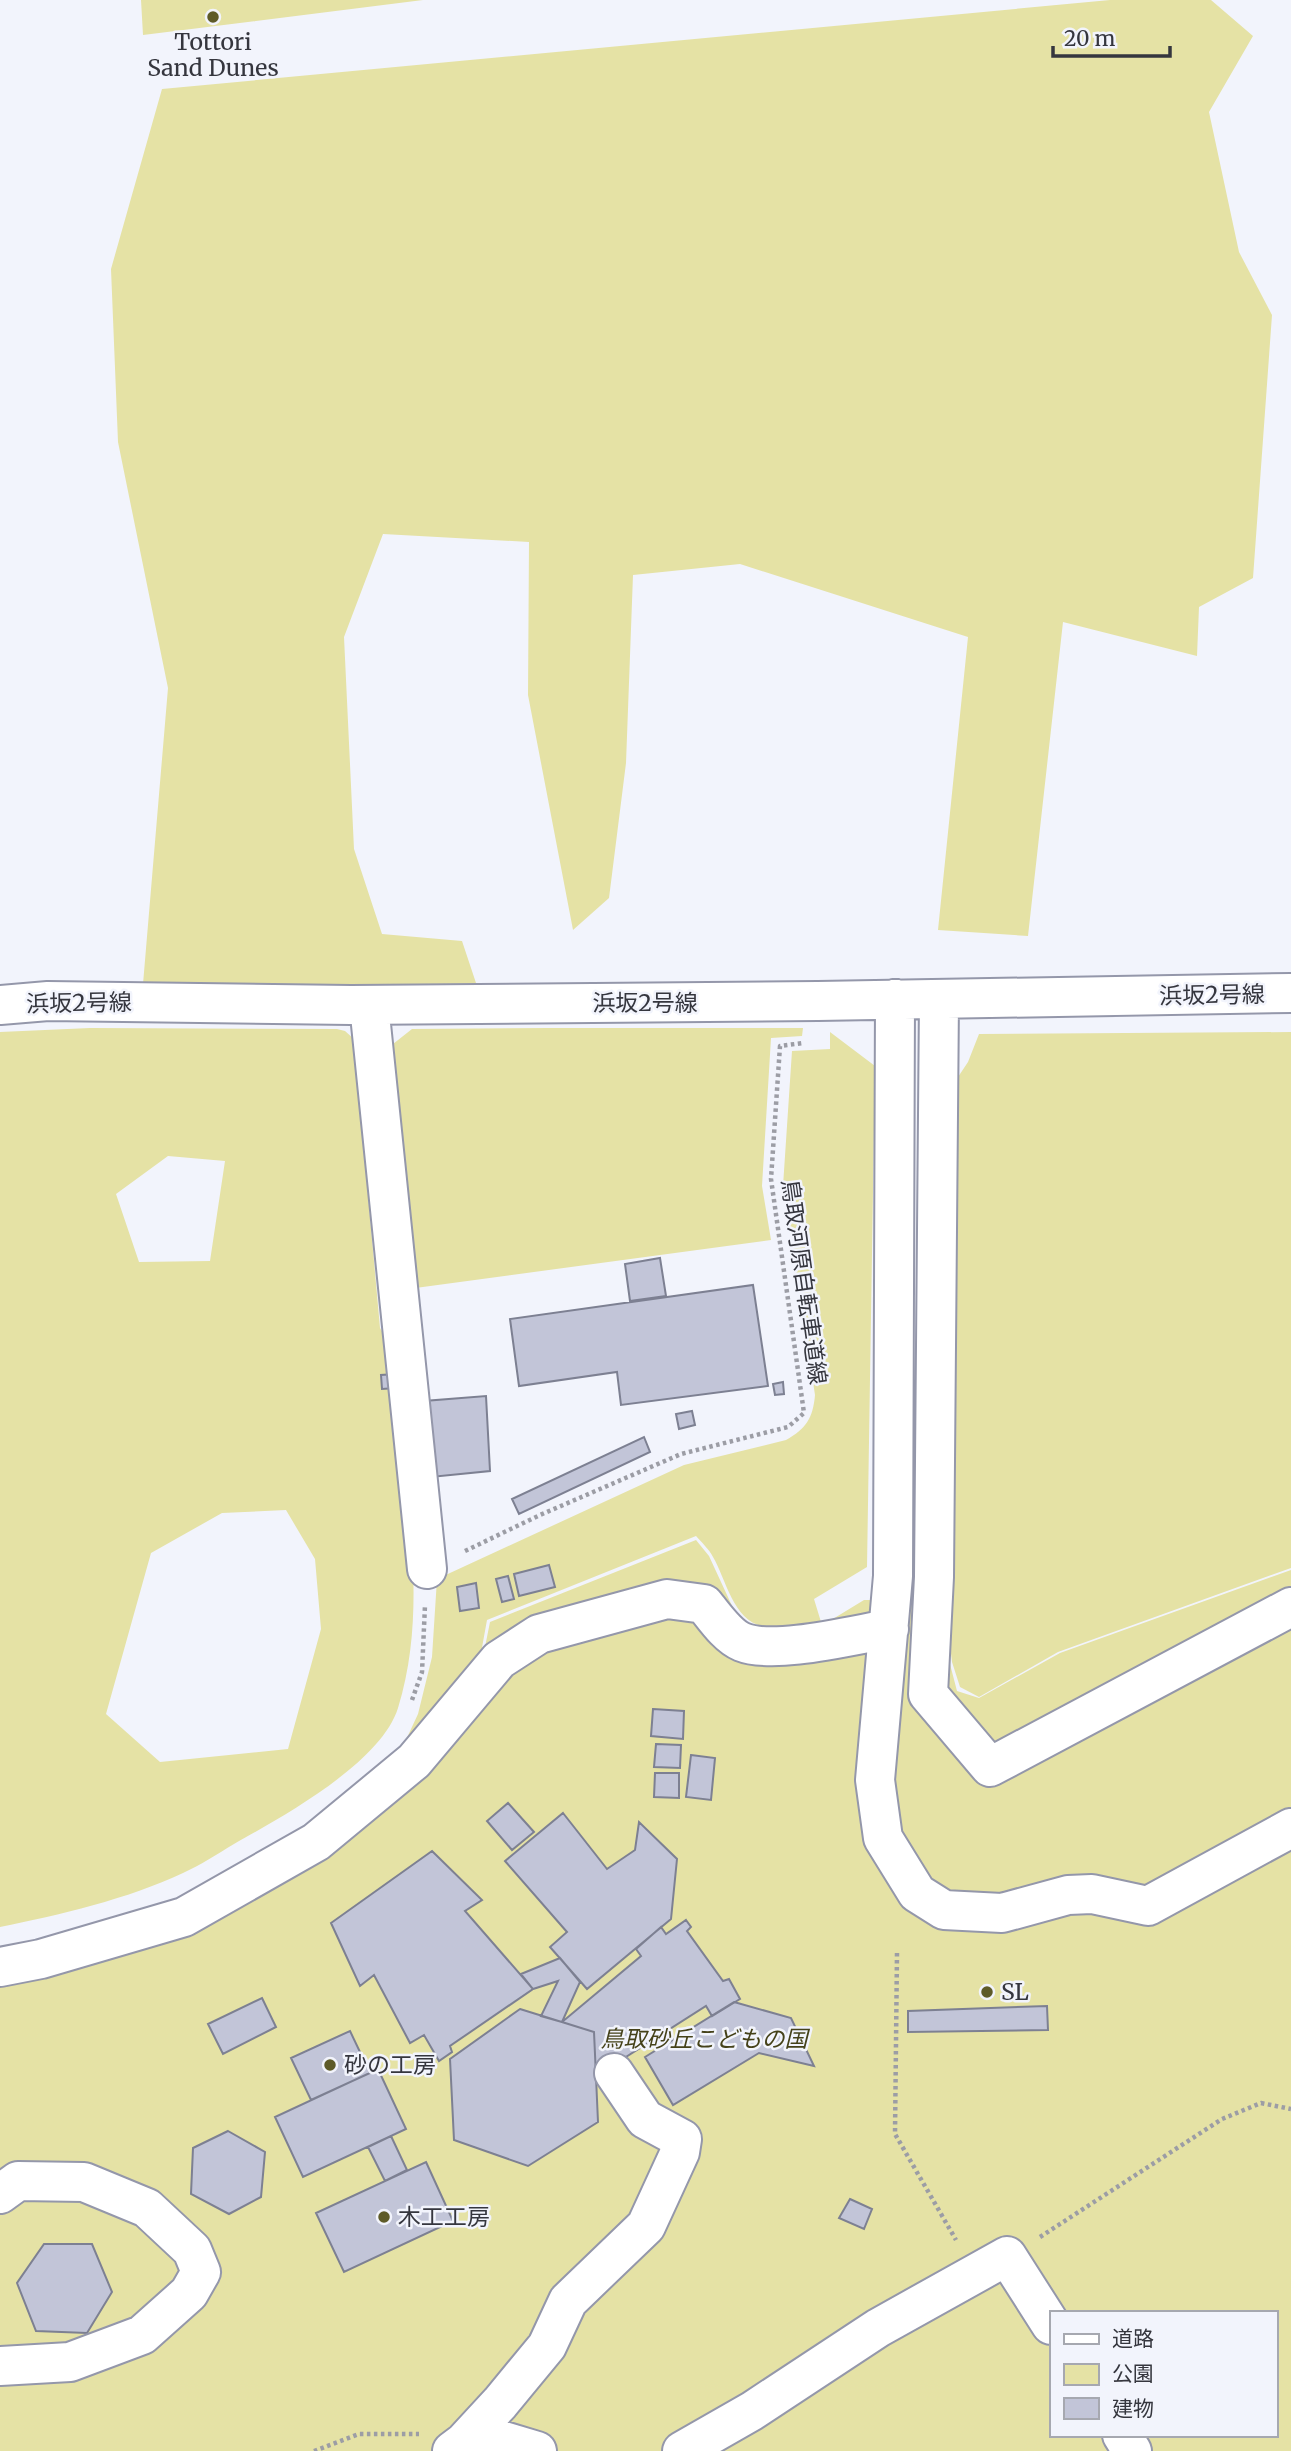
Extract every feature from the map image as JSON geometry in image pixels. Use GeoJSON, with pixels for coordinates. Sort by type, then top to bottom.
{"type":"FeatureCollection","features":[{"type":"Feature","properties":{"kind":"street","name":"浜坂2号線"},"geometry":{"type":"LineString","coordinates":[[0,1006],[48,1001],[369,1005],[818,1002],[1291,993]]}},
{"type":"Feature","properties":{"kind":"street"},"geometry":{"type":"LineString","coordinates":[[895,999],[893,1563],[875,1780],[883,1838],[917,1893],[944,1910],[1002,1913],[1068,1895],[1092,1894],[1148,1906],[1291,1828]]}},
{"type":"Feature","properties":{"kind":"street"},"geometry":{"type":"LineString","coordinates":[[939,999],[934,1577],[928,1694],[990,1767],[1291,1607]]}},
{"type":"Feature","properties":{"kind":"street"},"geometry":{"type":"LineString","coordinates":[[369,1005],[427,1569]]}},
{"type":"Feature","properties":{"kind":"street"},"geometry":{"type":"LineString","coordinates":[[0,1967],[41,1959],[184,1917],[316,1842],[414,1761],[499,1660],[539,1634],[667,1599],[704,1604],[722,1626],[741,1642],[772,1648],[889,1629]]}},
{"type":"Feature","properties":{"kind":"street"},"geometry":{"type":"LineString","coordinates":[[463,2441],[547,2346],[568,2301],[646,2226],[680,2152],[682,2139],[645,2119],[614,2073]]}},
{"type":"Feature","properties":{"kind":"street"},"geometry":{"type":"LineString","coordinates":[[0,2194],[18,2182],[84,2182],[147,2208],[192,2250],[201,2272],[189,2293],[142,2335],[70,2362],[0,2366]]}},
{"type":"Feature","properties":{"kind":"street"},"geometry":{"type":"LineString","coordinates":[[682,2451],[752,2411],[878,2328],[992,2264],[1050,2324]]}},
{"type":"Feature","properties":{"kind":"street"},"geometry":{"type":"LineString","coordinates":[[463,2441],[537,2451]]}},
{"type":"Feature","properties":{"kind":"path","name":"鳥取河原自転車道線"},"geometry":{"type":"LineString","coordinates":[[427,1569],[540,1515],[681,1454],[788,1427],[804,1412],[771,1179],[780,1046],[818,1042],[818,1002]]}},
{"type":"Feature","properties":{"kind":"path"},"geometry":{"type":"LineString","coordinates":[[409,1708],[422,1672],[427,1569]]}},
{"type":"Feature","properties":{"kind":"path"},"geometry":{"type":"LineString","coordinates":[[897,1953],[895,2134],[992,2264],[1050,2232],[1222,2119],[1261,2103],[1291,2109]]}},
{"type":"Feature","properties":{"kind":"path"},"geometry":{"type":"LineString","coordinates":[[314,2451],[359,2434],[463,2441]]}},
{"type":"Feature","properties":{"kind":"green space","name":"Tottori Sand Dunes"},"geometry":{"type":"Polygon","coordinates":[[[141,0],[423,0],[143,35],[141,0]]]}},
{"type":"Feature","properties":{"kind":"green space"},"geometry":{"type":"Polygon","coordinates":[[[1110,0],[1211,0],[1253,36],[1209,112],[1239,252],[1272,315],[1253,578],[1199,607],[1197,656],[1063,622],[1028,936],[938,930],[968,637],[740,564],[633,575],[626,763],[609,898],[573,930],[528,695],[529,542],[383,534],[344,637],[354,849],[382,934],[462,941],[477,986],[143,984],[168,688],[118,442],[111,269],[162,89],[1110,0]]]}},
{"type":"Feature","properties":{"kind":"green space"},"geometry":{"type":"Polygon","coordinates":[[[90,1028],[337,1029],[345,1031],[354,1039],[380,1328],[396,1355],[414,1601],[410,1655],[398,1708],[388,1729],[372,1749],[351,1768],[303,1804],[183,1873],[116,1898],[0,1927],[0,1032],[90,1028]],[[168,1156],[116,1194],[139,1262],[210,1261],[225,1161],[168,1156]],[[286,1510],[222,1513],[151,1553],[106,1714],[160,1762],[288,1749],[321,1629],[315,1559],[286,1510]]]}},
{"type":"Feature","properties":{"kind":"green space"},"geometry":{"type":"Polygon","coordinates":[[[803,1028],[802,1036],[771,1038],[762,1186],[771,1240],[408,1289],[388,1051],[412,1029],[803,1028]]]}},
{"type":"Feature","properties":{"kind":"green space","name":"鳥取砂丘こどもの国"},"geometry":{"type":"Polygon","coordinates":[[[830,1032],[875,1066],[867,1567],[814,1599],[821,1622],[784,1627],[762,1626],[744,1616],[737,1607],[718,1566],[696,1536],[487,1620],[479,1664],[468,1672],[397,1762],[344,1808],[396,1765],[441,1715],[469,1677],[481,1667],[490,1622],[696,1540],[709,1556],[743,1624],[759,1631],[783,1633],[823,1625],[864,1600],[943,1600],[945,1645],[957,1691],[979,1698],[1060,1653],[1291,1570],[1291,2451],[0,2451],[0,1958],[104,1934],[196,1901],[284,1850],[338,1813],[194,1900],[107,1931],[0,1956],[0,1949],[60,1937],[156,1909],[220,1878],[321,1816],[363,1785],[405,1742],[418,1714],[432,1657],[437,1579],[684,1465],[786,1440],[799,1432],[810,1416],[815,1395],[783,1186],[792,1051],[830,1049],[830,1032]]]}},
{"type":"Feature","properties":{"kind":"green space"},"geometry":{"type":"Polygon","coordinates":[[[1291,1032],[1291,1568],[1058,1652],[979,1697],[960,1687],[952,1662],[947,1621],[956,1080],[968,1062],[979,1034],[1291,1032]]]}},
{"type":"Feature","properties":{"kind":"building"},"geometry":{"type":"Polygon","coordinates":[[[660,1258],[666,1296],[630,1301],[625,1264],[660,1258]]]}},
{"type":"Feature","properties":{"kind":"building"},"geometry":{"type":"Polygon","coordinates":[[[753,1285],[768,1386],[621,1405],[617,1372],[519,1386],[510,1319],[753,1285]]]}},
{"type":"Feature","properties":{"kind":"building"},"geometry":{"type":"Polygon","coordinates":[[[395,1374],[396,1388],[382,1389],[381,1375],[395,1374]]]}},
{"type":"Feature","properties":{"kind":"building"},"geometry":{"type":"Polygon","coordinates":[[[783,1382],[784,1394],[775,1395],[773,1384],[783,1382]]]}},
{"type":"Feature","properties":{"kind":"building"},"geometry":{"type":"Polygon","coordinates":[[[486,1396],[490,1471],[431,1477],[424,1401],[486,1396]]]}},
{"type":"Feature","properties":{"kind":"building"},"geometry":{"type":"Polygon","coordinates":[[[692,1411],[695,1425],[679,1429],[676,1414],[692,1411]]]}},
{"type":"Feature","properties":{"kind":"building"},"geometry":{"type":"Polygon","coordinates":[[[644,1437],[650,1452],[519,1514],[512,1499],[644,1437]]]}},
{"type":"Feature","properties":{"kind":"building"},"geometry":{"type":"Polygon","coordinates":[[[549,1565],[555,1587],[519,1596],[514,1574],[549,1565]]]}},
{"type":"Feature","properties":{"kind":"building"},"geometry":{"type":"Polygon","coordinates":[[[508,1576],[514,1599],[502,1602],[496,1579],[508,1576]]]}},
{"type":"Feature","properties":{"kind":"building"},"geometry":{"type":"Polygon","coordinates":[[[476,1583],[479,1608],[460,1611],[457,1587],[476,1583]]]}},
{"type":"Feature","properties":{"kind":"building"},"geometry":{"type":"Polygon","coordinates":[[[653,1709],[684,1711],[683,1739],[651,1736],[653,1709]]]}},
{"type":"Feature","properties":{"kind":"building"},"geometry":{"type":"Polygon","coordinates":[[[656,1744],[681,1745],[680,1768],[654,1767],[656,1744]]]}},
{"type":"Feature","properties":{"kind":"building"},"geometry":{"type":"Polygon","coordinates":[[[691,1755],[715,1758],[711,1800],[686,1797],[691,1755]]]}},
{"type":"Feature","properties":{"kind":"building"},"geometry":{"type":"Polygon","coordinates":[[[655,1773],[679,1773],[679,1798],[654,1797],[655,1773]]]}},
{"type":"Feature","properties":{"kind":"building"},"geometry":{"type":"Polygon","coordinates":[[[508,1803],[534,1832],[512,1850],[487,1821],[508,1803]]]}},
{"type":"Feature","properties":{"kind":"building"},"geometry":{"type":"Polygon","coordinates":[[[563,1813],[607,1869],[635,1850],[639,1822],[677,1859],[671,1919],[587,1989],[550,1947],[567,1932],[505,1861],[563,1813]]]}},
{"type":"Feature","properties":{"kind":"building"},"geometry":{"type":"Polygon","coordinates":[[[432,1851],[482,1900],[465,1911],[533,1989],[450,2046],[452,2052],[439,2061],[424,2035],[410,2043],[374,1975],[360,1986],[331,1923],[432,1851]]]}},
{"type":"Feature","properties":{"kind":"building"},"geometry":{"type":"Polygon","coordinates":[[[686,1920],[691,1927],[687,1931],[723,1981],[729,1979],[740,1999],[712,2016],[706,2006],[596,2076],[594,2032],[562,2022],[641,1956],[636,1949],[661,1927],[666,1934],[686,1920]]]}},
{"type":"Feature","properties":{"kind":"building"},"geometry":{"type":"Polygon","coordinates":[[[560,1958],[580,1982],[562,2022],[541,2016],[558,1981],[533,1989],[521,1974],[560,1958]]]}},
{"type":"Feature","properties":{"kind":"building"},"geometry":{"type":"Polygon","coordinates":[[[262,1998],[276,2027],[223,2054],[208,2024],[262,1998]]]}},
{"type":"Feature","properties":{"kind":"building"},"geometry":{"type":"Polygon","coordinates":[[[734,2002],[791,2018],[814,2066],[759,2053],[673,2105],[645,2057],[734,2002]]]}},
{"type":"Feature","properties":{"kind":"building"},"geometry":{"type":"Polygon","coordinates":[[[1047,2006],[1048,2030],[908,2032],[908,2011],[1047,2006]]]}},
{"type":"Feature","properties":{"kind":"building"},"geometry":{"type":"Polygon","coordinates":[[[520,2009],[594,2032],[598,2122],[528,2166],[454,2140],[450,2059],[520,2009]]]}},
{"type":"Feature","properties":{"kind":"building","name":"砂の工房"},"geometry":{"type":"Polygon","coordinates":[[[350,2031],[370,2073],[311,2100],[291,2058],[350,2031]]]}},
{"type":"Feature","properties":{"kind":"building"},"geometry":{"type":"Polygon","coordinates":[[[378,2069],[406,2129],[303,2177],[275,2117],[378,2069]]]}},
{"type":"Feature","properties":{"kind":"building"},"geometry":{"type":"Polygon","coordinates":[[[228,2131],[265,2152],[261,2197],[229,2214],[191,2194],[193,2148],[228,2131]]]}},
{"type":"Feature","properties":{"kind":"building"},"geometry":{"type":"Polygon","coordinates":[[[391,2136],[407,2170],[385,2181],[368,2147],[391,2136]]]}},
{"type":"Feature","properties":{"kind":"building","name":"木工工房"},"geometry":{"type":"Polygon","coordinates":[[[426,2162],[453,2221],[344,2272],[316,2213],[426,2162]]]}},
{"type":"Feature","properties":{"kind":"building"},"geometry":{"type":"Polygon","coordinates":[[[850,2199],[872,2209],[864,2229],[839,2218],[850,2199]]]}},
{"type":"Feature","properties":{"kind":"building"},"geometry":{"type":"Polygon","coordinates":[[[44,2244],[92,2244],[112,2292],[87,2333],[36,2331],[17,2283],[44,2244]]]}},
{"type":"Feature","properties":{"kind":"place","name":"Tottori Sand Dunes"},"geometry":{"type":"Point","coordinates":[213,17]}},
{"type":"Feature","properties":{"kind":"place","name":"SL"},"geometry":{"type":"Point","coordinates":[987,1992]}},
{"type":"Feature","properties":{"kind":"place","name":"砂の工房"},"geometry":{"type":"Point","coordinates":[330,2065]}},
{"type":"Feature","properties":{"kind":"place","name":"木工工房"},"geometry":{"type":"Point","coordinates":[384,2217]}}]}
